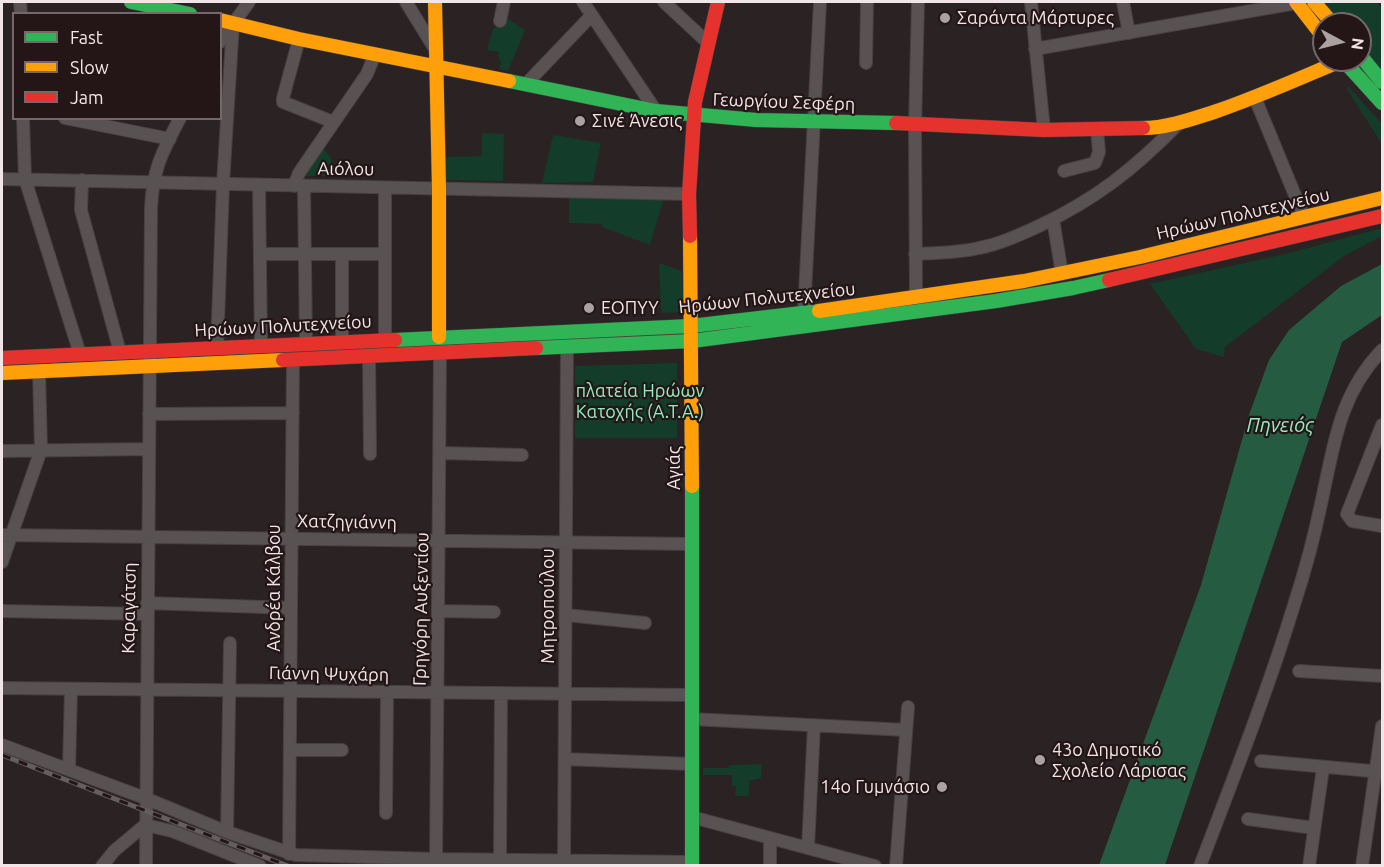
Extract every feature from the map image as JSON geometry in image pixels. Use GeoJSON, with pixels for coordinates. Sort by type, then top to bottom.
{"type":"FeatureCollection","features":[{"type":"Feature","properties":{"kind":"main road"},"geometry":{"type":"LineString","coordinates":[[132,2],[180,12]]}},
{"type":"Feature","properties":{"kind":"main road"},"geometry":{"type":"LineString","coordinates":[[187,2],[200,12]]}},
{"type":"Feature","properties":{"kind":"main road"},"geometry":{"type":"LineString","coordinates":[[435,2],[439,337]]}},
{"type":"Feature","properties":{"kind":"main road","name":"Αγιάς"},"geometry":{"type":"LineString","coordinates":[[692,864],[692,326],[689,194],[693,116],[718,2]]}},
{"type":"Feature","properties":{"kind":"main road"},"geometry":{"type":"LineString","coordinates":[[1296,2],[1312,23]]}},
{"type":"Feature","properties":{"kind":"main road","name":"Γεωργίου Σεφέρη"},"geometry":{"type":"LineString","coordinates":[[226,22],[299,39],[656,111],[693,116],[812,122],[1097,130],[1152,128],[1178,123],[1254,98],[1315,72]]}},
{"type":"Feature","properties":{"kind":"main road"},"geometry":{"type":"LineString","coordinates":[[1372,69],[1383,82]]}},
{"type":"Feature","properties":{"kind":"main road"},"geometry":{"type":"LineString","coordinates":[[1354,72],[1383,103]]}},
{"type":"Feature","properties":{"kind":"main road","name":"Ηρώων Πολυτεχνείου"},"geometry":{"type":"LineString","coordinates":[[2,358],[692,326],[804,314],[1062,274],[1383,198]]}},
{"type":"Feature","properties":{"kind":"main road","name":"Ηρώων Πολυτεχνείου"},"geometry":{"type":"LineString","coordinates":[[2,373],[692,340],[996,301],[1073,288],[1383,216]]}},
{"type":"Feature","properties":{"kind":"street"},"geometry":{"type":"LineString","coordinates":[[217,348],[226,22],[249,2]]}},
{"type":"Feature","properties":{"kind":"street"},"geometry":{"type":"LineString","coordinates":[[406,2],[436,50]]}},
{"type":"Feature","properties":{"kind":"street"},"geometry":{"type":"LineString","coordinates":[[500,21],[504,2]]}},
{"type":"Feature","properties":{"kind":"street"},"geometry":{"type":"LineString","coordinates":[[583,2],[656,111]]}},
{"type":"Feature","properties":{"kind":"street"},"geometry":{"type":"LineString","coordinates":[[664,2],[708,43]]}},
{"type":"Feature","properties":{"kind":"street"},"geometry":{"type":"LineString","coordinates":[[804,314],[819,2]]}},
{"type":"Feature","properties":{"kind":"street"},"geometry":{"type":"LineString","coordinates":[[866,63],[867,2]]}},
{"type":"Feature","properties":{"kind":"street"},"geometry":{"type":"LineString","coordinates":[[916,297],[915,125],[918,2]]}},
{"type":"Feature","properties":{"kind":"street"},"geometry":{"type":"LineString","coordinates":[[1032,2],[1044,129]]}},
{"type":"Feature","properties":{"kind":"street"},"geometry":{"type":"LineString","coordinates":[[1123,2],[1129,33]]}},
{"type":"Feature","properties":{"kind":"street"},"geometry":{"type":"LineString","coordinates":[[1035,49],[1296,2]]}},
{"type":"Feature","properties":{"kind":"street"},"geometry":{"type":"LineString","coordinates":[[526,84],[592,15]]}},
{"type":"Feature","properties":{"kind":"street"},"geometry":{"type":"LineString","coordinates":[[299,39],[283,102],[333,122]]}},
{"type":"Feature","properties":{"kind":"street"},"geometry":{"type":"LineString","coordinates":[[306,343],[305,254],[299,173],[367,74],[375,54]]}},
{"type":"Feature","properties":{"kind":"street"},"geometry":{"type":"LineString","coordinates":[[1254,98],[1304,218]]}},
{"type":"Feature","properties":{"kind":"street"},"geometry":{"type":"LineString","coordinates":[[22,120],[25,179],[80,354]]}},
{"type":"Feature","properties":{"kind":"street"},"geometry":{"type":"LineString","coordinates":[[75,120],[170,139]]}},
{"type":"Feature","properties":{"kind":"street","name":"Καραγάτση"},"geometry":{"type":"LineString","coordinates":[[146,866],[151,208],[153,183],[158,163],[179,120]]}},
{"type":"Feature","properties":{"kind":"street"},"geometry":{"type":"LineString","coordinates":[[915,254],[978,249],[1006,241],[1080,206],[1122,177],[1178,123]]}},
{"type":"Feature","properties":{"kind":"street"},"geometry":{"type":"LineString","coordinates":[[1064,171],[1095,163],[1099,152],[1097,130]]}},
{"type":"Feature","properties":{"kind":"street","name":"Αιόλου"},"geometry":{"type":"LineString","coordinates":[[2,179],[689,194]]}},
{"type":"Feature","properties":{"kind":"street"},"geometry":{"type":"LineString","coordinates":[[82,180],[81,210],[120,352]]}},
{"type":"Feature","properties":{"kind":"street"},"geometry":{"type":"LineString","coordinates":[[260,185],[261,345]]}},
{"type":"Feature","properties":{"kind":"street"},"geometry":{"type":"LineString","coordinates":[[385,188],[385,339]]}},
{"type":"Feature","properties":{"kind":"street"},"geometry":{"type":"LineString","coordinates":[[1053,219],[1062,274]]}},
{"type":"Feature","properties":{"kind":"street"},"geometry":{"type":"LineString","coordinates":[[260,254],[385,254]]}},
{"type":"Feature","properties":{"kind":"street"},"geometry":{"type":"LineString","coordinates":[[342,254],[342,341]]}},
{"type":"Feature","properties":{"kind":"street","name":"Μητροπούλου"},"geometry":{"type":"LineString","coordinates":[[564,862],[567,347]]}},
{"type":"Feature","properties":{"kind":"street"},"geometry":{"type":"LineString","coordinates":[[1200,866],[1285,634],[1311,547],[1332,452],[1351,392],[1360,376],[1383,350]]}},
{"type":"Feature","properties":{"kind":"street","name":"Γρηγόρη Αυξεντίου"},"geometry":{"type":"LineString","coordinates":[[436,862],[440,353]]}},
{"type":"Feature","properties":{"kind":"street"},"geometry":{"type":"LineString","coordinates":[[369,356],[370,454]]}},
{"type":"Feature","properties":{"kind":"street","name":"Ανδρέα Κάλβου"},"geometry":{"type":"LineString","coordinates":[[289,854],[293,359]]}},
{"type":"Feature","properties":{"kind":"street"},"geometry":{"type":"LineString","coordinates":[[2,562],[6,536],[41,450],[39,371]]}},
{"type":"Feature","properties":{"kind":"street"},"geometry":{"type":"LineString","coordinates":[[149,414],[293,413]]}},
{"type":"Feature","properties":{"kind":"street"},"geometry":{"type":"LineString","coordinates":[[1383,425],[1347,514],[1352,521],[1383,526]]}},
{"type":"Feature","properties":{"kind":"street"},"geometry":{"type":"LineString","coordinates":[[2,451],[149,448]]}},
{"type":"Feature","properties":{"kind":"street"},"geometry":{"type":"LineString","coordinates":[[440,453],[522,454]]}},
{"type":"Feature","properties":{"kind":"street","name":"Χατζηγιάννη"},"geometry":{"type":"LineString","coordinates":[[6,536],[692,544]]}},
{"type":"Feature","properties":{"kind":"street"},"geometry":{"type":"LineString","coordinates":[[2,611],[291,608]]}},
{"type":"Feature","properties":{"kind":"street"},"geometry":{"type":"LineString","coordinates":[[439,611],[494,612]]}},
{"type":"Feature","properties":{"kind":"street"},"geometry":{"type":"LineString","coordinates":[[566,615],[645,623]]}},
{"type":"Feature","properties":{"kind":"street"},"geometry":{"type":"LineString","coordinates":[[227,831],[230,643]]}},
{"type":"Feature","properties":{"kind":"street"},"geometry":{"type":"LineString","coordinates":[[1299,671],[1383,676]]}},
{"type":"Feature","properties":{"kind":"street","name":"Γιάννη Ψυχάρη"},"geometry":{"type":"LineString","coordinates":[[2,688],[692,695]]}},
{"type":"Feature","properties":{"kind":"street"},"geometry":{"type":"LineString","coordinates":[[69,770],[71,689]]}},
{"type":"Feature","properties":{"kind":"street"},"geometry":{"type":"LineString","coordinates":[[386,813],[387,692]]}},
{"type":"Feature","properties":{"kind":"street"},"geometry":{"type":"LineString","coordinates":[[500,859],[501,693]]}},
{"type":"Feature","properties":{"kind":"street"},"geometry":{"type":"LineString","coordinates":[[896,866],[908,707]]}},
{"type":"Feature","properties":{"kind":"street"},"geometry":{"type":"LineString","coordinates":[[692,719],[906,730]]}},
{"type":"Feature","properties":{"kind":"street"},"geometry":{"type":"LineString","coordinates":[[808,848],[814,725]]}},
{"type":"Feature","properties":{"kind":"street"},"geometry":{"type":"LineString","coordinates":[[1362,866],[1379,772],[1383,726]]}},
{"type":"Feature","properties":{"kind":"street"},"geometry":{"type":"LineString","coordinates":[[2,745],[289,854],[436,862],[500,859],[692,864]]}},
{"type":"Feature","properties":{"kind":"street"},"geometry":{"type":"LineString","coordinates":[[291,750],[342,750]]}},
{"type":"Feature","properties":{"kind":"street"},"geometry":{"type":"LineString","coordinates":[[565,759],[692,764]]}},
{"type":"Feature","properties":{"kind":"street"},"geometry":{"type":"LineString","coordinates":[[1261,762],[1379,772]]}},
{"type":"Feature","properties":{"kind":"street"},"geometry":{"type":"LineString","coordinates":[[1310,866],[1323,768]]}},
{"type":"Feature","properties":{"kind":"street"},"geometry":{"type":"LineString","coordinates":[[692,817],[875,866]]}},
{"type":"Feature","properties":{"kind":"street"},"geometry":{"type":"LineString","coordinates":[[1248,819],[1314,828]]}},
{"type":"Feature","properties":{"kind":"street"},"geometry":{"type":"LineString","coordinates":[[102,866],[114,850],[146,825],[165,829],[242,862],[260,866]]}},
{"type":"Feature","properties":{"kind":"street"},"geometry":{"type":"LineString","coordinates":[[770,838],[770,866]]}},
{"type":"Feature","properties":{"kind":"green space"},"geometry":{"type":"Polygon","coordinates":[[[1323,2],[1377,2],[1382,9],[1382,71],[1372,59],[1372,12],[1332,12],[1323,2]]]}},
{"type":"Feature","properties":{"kind":"green space"},"geometry":{"type":"Polygon","coordinates":[[[508,19],[525,30],[508,71],[499,69],[501,63],[499,52],[487,50],[493,29],[508,19]]]}},
{"type":"Feature","properties":{"kind":"green space"},"geometry":{"type":"Polygon","coordinates":[[[1348,86],[1382,124],[1382,144],[1347,89],[1348,86]]]}},
{"type":"Feature","properties":{"kind":"green space"},"geometry":{"type":"Polygon","coordinates":[[[482,133],[504,134],[503,181],[446,180],[446,157],[482,156],[482,133]]]}},
{"type":"Feature","properties":{"kind":"green space"},"geometry":{"type":"Polygon","coordinates":[[[553,135],[601,143],[593,182],[542,183],[553,135]]]}},
{"type":"Feature","properties":{"kind":"green space"},"geometry":{"type":"Polygon","coordinates":[[[322,147],[331,158],[331,176],[303,176],[322,147]]]}},
{"type":"Feature","properties":{"kind":"green space"},"geometry":{"type":"Polygon","coordinates":[[[569,197],[664,198],[650,245],[602,227],[602,224],[569,223],[569,197]]]}},
{"type":"Feature","properties":{"kind":"green space"},"geometry":{"type":"Polygon","coordinates":[[[1382,228],[1382,236],[1344,256],[1225,347],[1224,357],[1196,349],[1150,284],[1285,254],[1382,228]]]}},
{"type":"Feature","properties":{"kind":"green space"},"geometry":{"type":"Polygon","coordinates":[[[659,263],[682,271],[684,312],[661,313],[659,263]]]}},
{"type":"Feature","properties":{"kind":"green space","name":"πλατεία Ηρώων Κατοχής (Α.Τ.Α.)"},"geometry":{"type":"Polygon","coordinates":[[[677,363],[677,438],[575,438],[575,366],[677,363]]]}},
{"type":"Feature","properties":{"kind":"green space"},"geometry":{"type":"Polygon","coordinates":[[[762,764],[761,778],[749,781],[749,796],[735,796],[736,786],[732,786],[732,775],[703,775],[703,768],[762,764]]]}},
{"type":"Feature","properties":{"kind":"water","name":"Πηνειός"},"geometry":{"type":"Polygon","coordinates":[[[1382,264],[1382,315],[1342,342],[1165,865],[1099,865],[1201,585],[1249,415],[1269,360],[1289,330],[1341,286],[1382,264]]]}},
{"type":"Feature","properties":{"kind":"railway"},"geometry":{"type":"LineString","coordinates":[[2,755],[288,866]]}},
{"type":"Feature","properties":{"kind":"traffic: fast"},"geometry":{"type":"LineString","coordinates":[[131,2],[180,12]]}},
{"type":"Feature","properties":{"kind":"traffic: fast"},"geometry":{"type":"LineString","coordinates":[[1372,70],[1382,82]]}},
{"type":"Feature","properties":{"kind":"traffic: fast"},"geometry":{"type":"LineString","coordinates":[[1354,72],[1382,103]]}},
{"type":"Feature","properties":{"kind":"traffic: fast"},"geometry":{"type":"LineString","coordinates":[[509,81],[656,111],[756,120],[896,123]]}},
{"type":"Feature","properties":{"kind":"traffic: fast"},"geometry":{"type":"LineString","coordinates":[[536,348],[692,341],[996,301],[1109,280]]}},
{"type":"Feature","properties":{"kind":"traffic: fast"},"geometry":{"type":"LineString","coordinates":[[395,340],[691,326],[819,311]]}},
{"type":"Feature","properties":{"kind":"traffic: fast"},"geometry":{"type":"LineString","coordinates":[[692,486],[692,866]]}},
{"type":"Feature","properties":{"kind":"traffic: slow"},"geometry":{"type":"LineString","coordinates":[[435,2],[439,337]]}},
{"type":"Feature","properties":{"kind":"traffic: slow"},"geometry":{"type":"LineString","coordinates":[[1296,2],[1312,23]]}},
{"type":"Feature","properties":{"kind":"traffic: slow"},"geometry":{"type":"LineString","coordinates":[[1314,2],[1323,12]]}},
{"type":"Feature","properties":{"kind":"traffic: slow"},"geometry":{"type":"LineString","coordinates":[[222,20],[299,39],[509,81]]}},
{"type":"Feature","properties":{"kind":"traffic: slow"},"geometry":{"type":"LineString","coordinates":[[1143,128],[1170,125],[1214,112],[1315,72]]}},
{"type":"Feature","properties":{"kind":"traffic: slow"},"geometry":{"type":"LineString","coordinates":[[819,311],[1024,281],[1140,257],[1382,198]]}},
{"type":"Feature","properties":{"kind":"traffic: slow"},"geometry":{"type":"LineString","coordinates":[[690,236],[692,486]]}},
{"type":"Feature","properties":{"kind":"traffic: slow"},"geometry":{"type":"LineString","coordinates":[[2,373],[283,360]]}},
{"type":"Feature","properties":{"kind":"traffic: jam"},"geometry":{"type":"LineString","coordinates":[[690,236],[689,194],[695,102],[718,2]]}},
{"type":"Feature","properties":{"kind":"traffic: jam"},"geometry":{"type":"LineString","coordinates":[[896,123],[1044,130],[1143,128]]}},
{"type":"Feature","properties":{"kind":"traffic: jam"},"geometry":{"type":"LineString","coordinates":[[1109,280],[1382,216]]}},
{"type":"Feature","properties":{"kind":"traffic: jam"},"geometry":{"type":"LineString","coordinates":[[2,358],[395,340]]}},
{"type":"Feature","properties":{"kind":"traffic: jam"},"geometry":{"type":"LineString","coordinates":[[283,360],[536,348]]}},
{"type":"Feature","properties":{"kind":"place","name":"Σαράντα Μάρτυρες"},"geometry":{"type":"Point","coordinates":[945,18]}},
{"type":"Feature","properties":{"kind":"place","name":"Σινέ Άνεσις"},"geometry":{"type":"Point","coordinates":[580,121]}},
{"type":"Feature","properties":{"kind":"place","name":"ΕΟΠΥΥ"},"geometry":{"type":"Point","coordinates":[589,308]}},
{"type":"Feature","properties":{"kind":"place","name":"43ο Δημοτικό Σχολείο Λάρισας"},"geometry":{"type":"Point","coordinates":[1040,760]}},
{"type":"Feature","properties":{"kind":"place","name":"14ο Γυμνάσιο"},"geometry":{"type":"Point","coordinates":[942,787]}}]}
